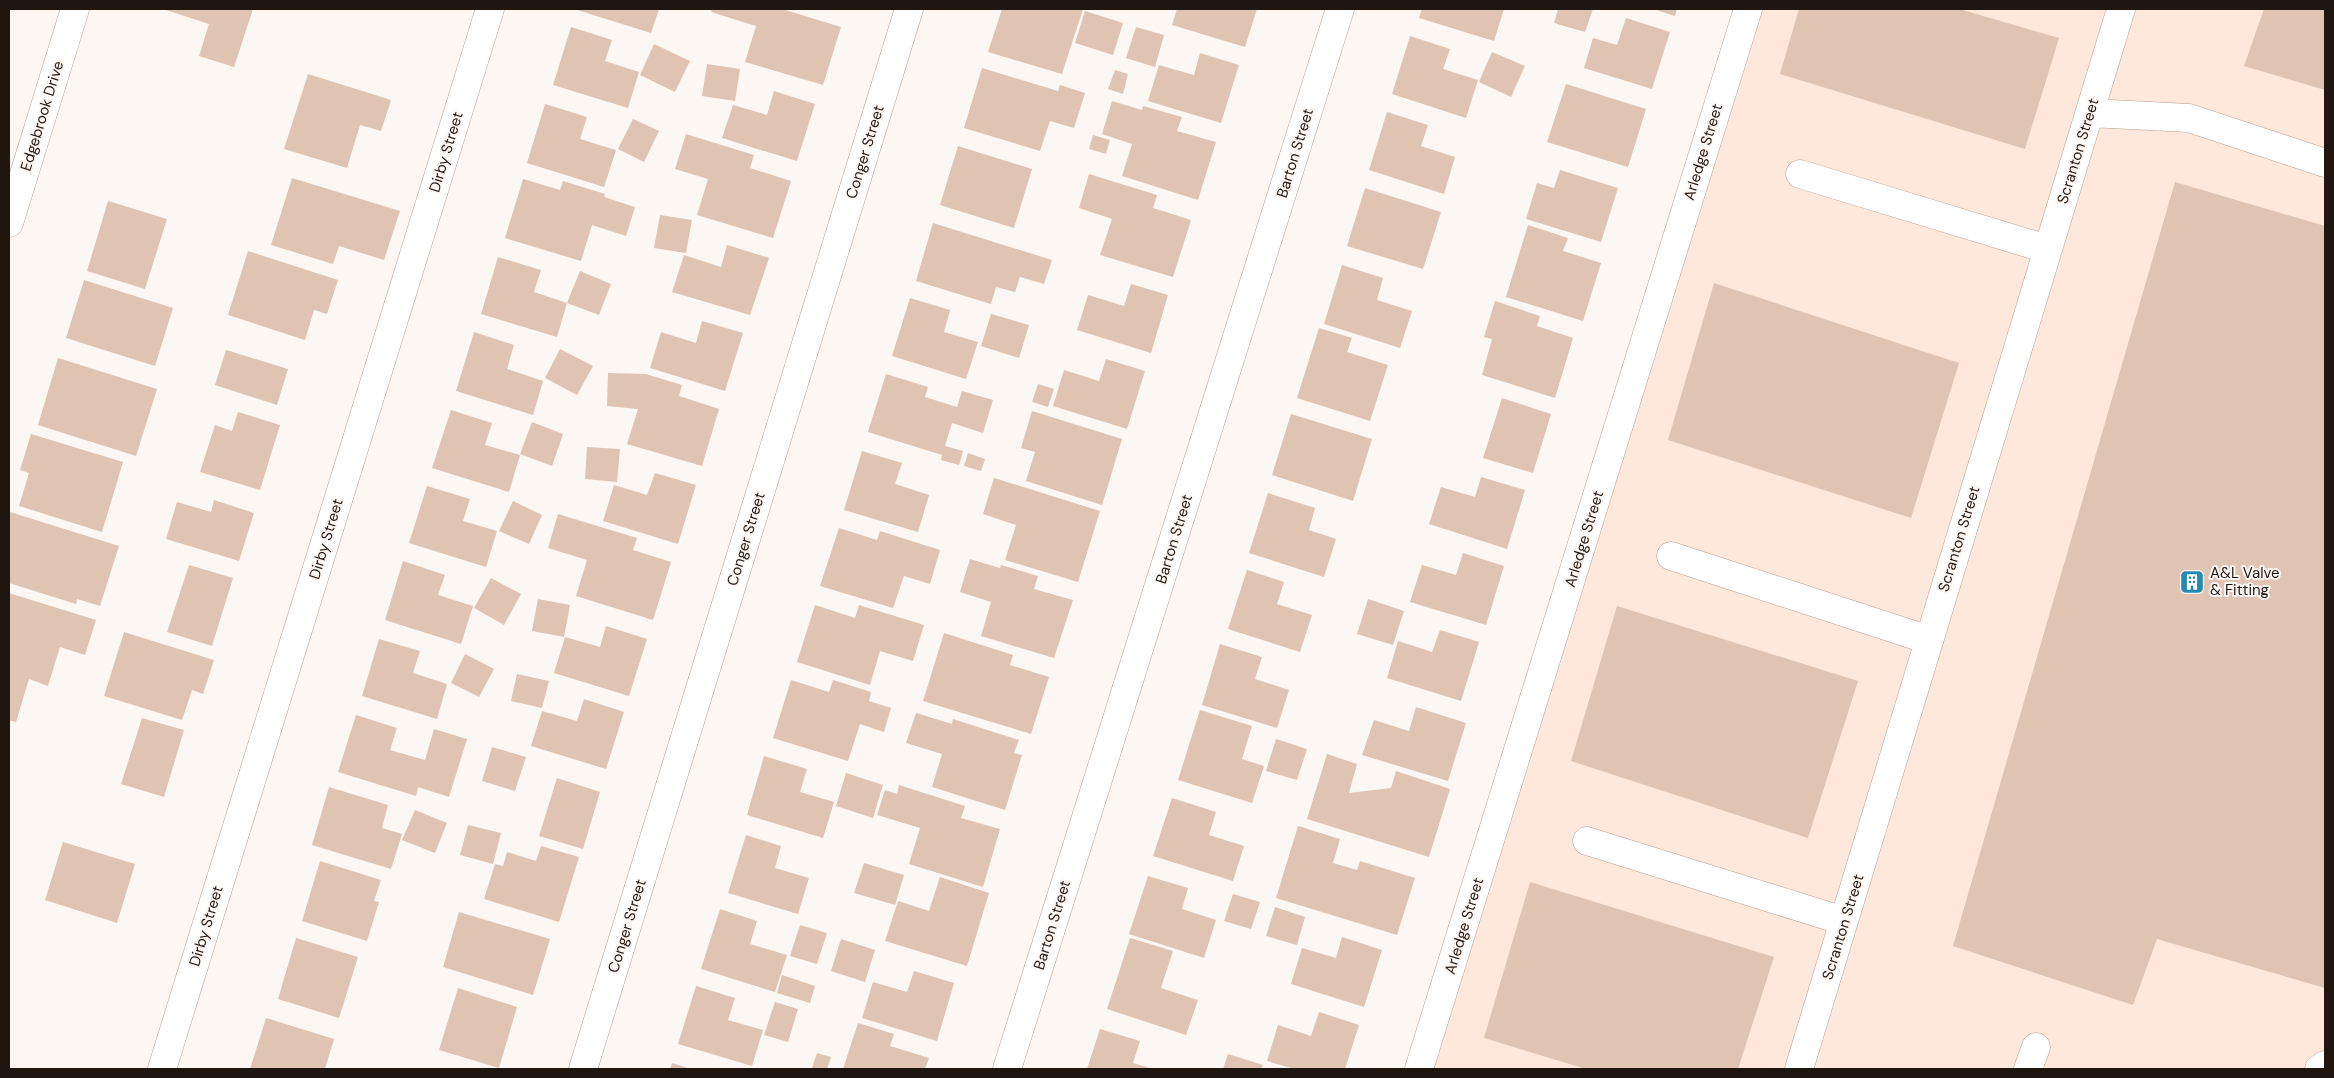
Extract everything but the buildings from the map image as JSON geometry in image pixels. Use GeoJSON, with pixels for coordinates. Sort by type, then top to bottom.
{"type":"FeatureCollection","features":[{"type":"Feature","properties":{"kind":"street","name":"Edgebrook Drive"},"geometry":{"type":"LineString","coordinates":[[9,223],[75,9]]}},
{"type":"Feature","properties":{"kind":"street","name":"Dirby Street"},"geometry":{"type":"LineString","coordinates":[[162,1069],[490,9]]}},
{"type":"Feature","properties":{"kind":"street","name":"Conger Street"},"geometry":{"type":"LineString","coordinates":[[583,1069],[909,9]]}},
{"type":"Feature","properties":{"kind":"street","name":"Barton Street"},"geometry":{"type":"LineString","coordinates":[[1007,1069],[1340,9]]}},
{"type":"Feature","properties":{"kind":"street","name":"Arledge Street"},"geometry":{"type":"LineString","coordinates":[[1419,1069],[1748,9]]}},
{"type":"Feature","properties":{"kind":"street","name":"Scranton Street"},"geometry":{"type":"LineString","coordinates":[[1800,1069],[2120,9]]}},
{"type":"Feature","properties":{"kind":"street"},"geometry":{"type":"LineString","coordinates":[[2090,113],[2189,118],[2325,163]]}},
{"type":"Feature","properties":{"kind":"street"},"geometry":{"type":"LineString","coordinates":[[1800,174],[2047,248]]}},
{"type":"Feature","properties":{"kind":"street"},"geometry":{"type":"LineString","coordinates":[[1672,556],[1928,640]]}},
{"type":"Feature","properties":{"kind":"street"},"geometry":{"type":"LineString","coordinates":[[1587,841],[1844,922]]}},
{"type":"Feature","properties":{"kind":"street"},"geometry":{"type":"LineString","coordinates":[[2319,1069],[2320,1066],[2325,1065]]}},
{"type":"Feature","properties":{"kind":"shaded area"},"geometry":{"type":"Polygon","coordinates":[[[1754,9],[2325,9],[2325,1069],[1428,1069],[1754,9]]]}},
{"type":"Feature","properties":{"kind":"place","name":"A&L Valve & Fitting"},"geometry":{"type":"Point","coordinates":[2192,582]}}]}
